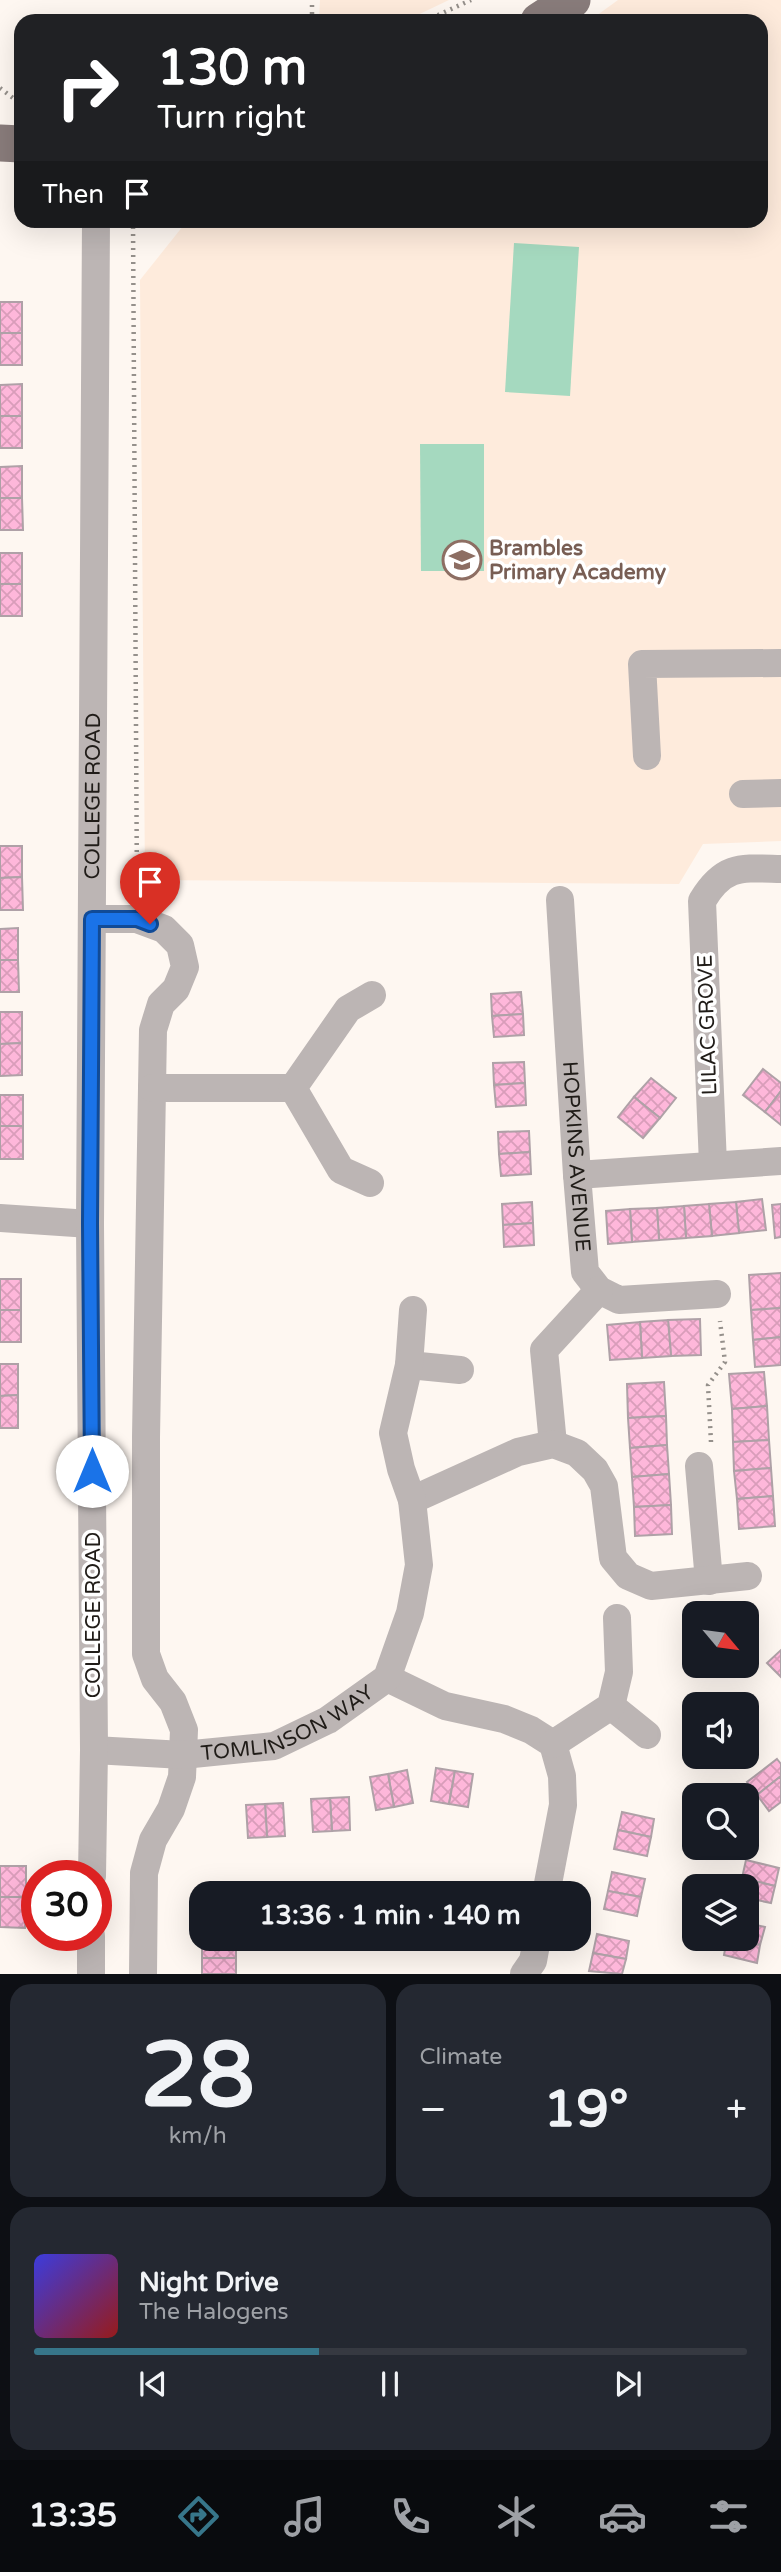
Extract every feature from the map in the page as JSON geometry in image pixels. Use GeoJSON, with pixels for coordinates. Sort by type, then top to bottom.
{"type":"FeatureCollection","features":[{"type":"Feature","properties":{"kind":"main road"},"geometry":{"type":"LineString","coordinates":[[550,14],[572,0]]}},
{"type":"Feature","properties":{"kind":"street","name":"COLLEGE ROAD"},"geometry":{"type":"LineString","coordinates":[[92,1860],[94,1750],[90,1224],[96,228]]}},
{"type":"Feature","properties":{"kind":"street"},"geometry":{"type":"LineString","coordinates":[[647,756],[642,664],[781,663]]}},
{"type":"Feature","properties":{"kind":"street"},"geometry":{"type":"LineString","coordinates":[[743,794],[781,793]]}},
{"type":"Feature","properties":{"kind":"street","name":"LILAC GROVE"},"geometry":{"type":"LineString","coordinates":[[713,1164],[702,901],[710,888],[726,872],[781,869]]}},
{"type":"Feature","properties":{"kind":"street","name":"HOPKINS AVENUE"},"geometry":{"type":"LineString","coordinates":[[560,900],[585,1272],[599,1290]]}},
{"type":"Feature","properties":{"kind":"street"},"geometry":{"type":"LineString","coordinates":[[92,919],[137,919],[164,929],[180,945],[185,967],[176,989],[161,1004],[153,1030],[146,1437],[146,1654],[155,1679],[173,1702],[184,1730],[183,1755],[182,1777],[171,1810],[153,1840],[144,1873],[144,1973]]}},
{"type":"Feature","properties":{"kind":"street"},"geometry":{"type":"LineString","coordinates":[[293,1088],[348,1009],[372,995]]}},
{"type":"Feature","properties":{"kind":"street"},"geometry":{"type":"LineString","coordinates":[[152,1088],[293,1088]]}},
{"type":"Feature","properties":{"kind":"street"},"geometry":{"type":"LineString","coordinates":[[293,1088],[341,1170],[370,1183]]}},
{"type":"Feature","properties":{"kind":"street"},"geometry":{"type":"LineString","coordinates":[[577,1175],[781,1161]]}},
{"type":"Feature","properties":{"kind":"street"},"geometry":{"type":"LineString","coordinates":[[0,1218],[90,1224]]}},
{"type":"Feature","properties":{"kind":"street"},"geometry":{"type":"LineString","coordinates":[[554,1444],[544,1350],[599,1290],[619,1300],[717,1294]]}},
{"type":"Feature","properties":{"kind":"street","name":"TOMLINSON WAY"},"geometry":{"type":"LineString","coordinates":[[94,1750],[183,1755],[274,1746],[328,1720],[387,1678],[410,1613],[419,1565],[412,1500],[401,1469],[393,1433],[409,1365],[413,1310]]}},
{"type":"Feature","properties":{"kind":"street"},"geometry":{"type":"LineString","coordinates":[[409,1365],[460,1370]]}},
{"type":"Feature","properties":{"kind":"street"},"geometry":{"type":"LineString","coordinates":[[412,1500],[518,1452],[554,1444],[577,1453],[595,1470],[604,1486],[612,1558],[628,1576],[651,1586],[748,1576]]}},
{"type":"Feature","properties":{"kind":"street"},"geometry":{"type":"LineString","coordinates":[[699,1466],[709,1581]]}},
{"type":"Feature","properties":{"kind":"street"},"geometry":{"type":"LineString","coordinates":[[553,1744],[611,1706],[619,1672],[617,1618]]}},
{"type":"Feature","properties":{"kind":"street"},"geometry":{"type":"LineString","coordinates":[[387,1678],[445,1706],[504,1719],[531,1730],[553,1744],[562,1776],[563,1805],[548,1881]]}},
{"type":"Feature","properties":{"kind":"street"},"geometry":{"type":"LineString","coordinates":[[611,1706],[647,1735]]}},
{"type":"Feature","properties":{"kind":"street"},"geometry":{"type":"LineString","coordinates":[[91,1951],[91,1973]]}},
{"type":"Feature","properties":{"kind":"street"},"geometry":{"type":"LineString","coordinates":[[524,1973],[533,1961],[535,1951]]}},
{"type":"Feature","properties":{"kind":"path"},"geometry":{"type":"LineString","coordinates":[[440,14],[471,0]]}},
{"type":"Feature","properties":{"kind":"path"},"geometry":{"type":"LineString","coordinates":[[133,228],[137,919]]}},
{"type":"Feature","properties":{"kind":"path"},"geometry":{"type":"LineString","coordinates":[[699,1466],[712,1466],[708,1385],[725,1362],[717,1294]]}},
{"type":"Feature","properties":{"kind":"shaded area"},"geometry":{"type":"Polygon","coordinates":[[[320,0],[449,0],[420,14],[319,14],[320,0]]]}},
{"type":"Feature","properties":{"kind":"shaded area","name":"Brambles Primary Academy"},"geometry":{"type":"Polygon","coordinates":[[[618,0],[781,0],[781,841],[703,844],[679,884],[145,880],[140,280],[181,228],[768,228],[768,14],[599,14],[618,0]]]}},
{"type":"Feature","properties":{"kind":"green space"},"geometry":{"type":"Polygon","coordinates":[[[514,243],[579,247],[570,396],[505,392],[514,243]]]}},
{"type":"Feature","properties":{"kind":"green space"},"geometry":{"type":"Polygon","coordinates":[[[420,444],[484,444],[484,571],[421,571],[420,444]]]}},
{"type":"Feature","properties":{"kind":"building"},"geometry":{"type":"Polygon","coordinates":[[[0,302],[22,302],[22,333],[0,333],[0,302]]]}},
{"type":"Feature","properties":{"kind":"building"},"geometry":{"type":"Polygon","coordinates":[[[0,333],[22,333],[22,365],[0,365],[0,333]]]}},
{"type":"Feature","properties":{"kind":"building"},"geometry":{"type":"Polygon","coordinates":[[[22,384],[22,416],[0,416],[0,385],[22,384]]]}},
{"type":"Feature","properties":{"kind":"building"},"geometry":{"type":"Polygon","coordinates":[[[0,416],[22,416],[22,448],[0,448],[0,416]]]}},
{"type":"Feature","properties":{"kind":"building"},"geometry":{"type":"Polygon","coordinates":[[[22,466],[22,498],[0,498],[0,467],[22,466]]]}},
{"type":"Feature","properties":{"kind":"building"},"geometry":{"type":"Polygon","coordinates":[[[0,498],[22,498],[23,530],[0,530],[0,498]]]}},
{"type":"Feature","properties":{"kind":"building"},"geometry":{"type":"Polygon","coordinates":[[[0,553],[22,553],[22,584],[0,584],[0,553]]]}},
{"type":"Feature","properties":{"kind":"building"},"geometry":{"type":"Polygon","coordinates":[[[0,584],[22,584],[22,616],[0,616],[0,584]]]}},
{"type":"Feature","properties":{"kind":"building"},"geometry":{"type":"Polygon","coordinates":[[[0,846],[22,846],[22,877],[0,878],[0,846]]]}},
{"type":"Feature","properties":{"kind":"building"},"geometry":{"type":"Polygon","coordinates":[[[22,877],[23,910],[0,910],[0,878],[22,877]]]}},
{"type":"Feature","properties":{"kind":"building"},"geometry":{"type":"Polygon","coordinates":[[[18,928],[18,960],[0,960],[0,929],[18,928]]]}},
{"type":"Feature","properties":{"kind":"building"},"geometry":{"type":"Polygon","coordinates":[[[0,960],[18,960],[19,992],[0,992],[0,960]]]}},
{"type":"Feature","properties":{"kind":"building"},"geometry":{"type":"Polygon","coordinates":[[[521,992],[523,1014],[492,1016],[491,994],[521,992]]]}},
{"type":"Feature","properties":{"kind":"building"},"geometry":{"type":"Polygon","coordinates":[[[0,1012],[22,1012],[22,1043],[0,1044],[0,1012]]]}},
{"type":"Feature","properties":{"kind":"building"},"geometry":{"type":"Polygon","coordinates":[[[523,1014],[524,1035],[494,1037],[492,1016],[523,1014]]]}},
{"type":"Feature","properties":{"kind":"building"},"geometry":{"type":"Polygon","coordinates":[[[22,1043],[22,1075],[0,1076],[0,1044],[22,1043]]]}},
{"type":"Feature","properties":{"kind":"building"},"geometry":{"type":"Polygon","coordinates":[[[524,1062],[525,1083],[494,1085],[493,1063],[524,1062]]]}},
{"type":"Feature","properties":{"kind":"building"},"geometry":{"type":"Polygon","coordinates":[[[763,1069],[781,1083],[781,1091],[765,1112],[743,1095],[763,1069]]]}},
{"type":"Feature","properties":{"kind":"building"},"geometry":{"type":"Polygon","coordinates":[[[651,1078],[676,1098],[660,1118],[634,1097],[651,1078]]]}},
{"type":"Feature","properties":{"kind":"building"},"geometry":{"type":"Polygon","coordinates":[[[525,1083],[526,1105],[496,1107],[494,1085],[525,1083]]]}},
{"type":"Feature","properties":{"kind":"building"},"geometry":{"type":"Polygon","coordinates":[[[781,1091],[781,1125],[765,1112],[781,1091]]]}},
{"type":"Feature","properties":{"kind":"building"},"geometry":{"type":"Polygon","coordinates":[[[0,1095],[23,1095],[23,1126],[0,1126],[0,1095]]]}},
{"type":"Feature","properties":{"kind":"building"},"geometry":{"type":"Polygon","coordinates":[[[634,1097],[660,1118],[643,1138],[618,1117],[634,1097]]]}},
{"type":"Feature","properties":{"kind":"building"},"geometry":{"type":"Polygon","coordinates":[[[0,1126],[23,1126],[23,1159],[0,1159],[0,1126]]]}},
{"type":"Feature","properties":{"kind":"building"},"geometry":{"type":"Polygon","coordinates":[[[529,1131],[530,1152],[499,1154],[498,1132],[529,1131]]]}},
{"type":"Feature","properties":{"kind":"building"},"geometry":{"type":"Polygon","coordinates":[[[530,1152],[531,1174],[501,1176],[499,1154],[530,1152]]]}},
{"type":"Feature","properties":{"kind":"building"},"geometry":{"type":"Polygon","coordinates":[[[762,1199],[766,1230],[739,1233],[736,1202],[762,1199]]]}},
{"type":"Feature","properties":{"kind":"building"},"geometry":{"type":"Polygon","coordinates":[[[532,1202],[533,1223],[503,1225],[502,1204],[532,1202]]]}},
{"type":"Feature","properties":{"kind":"building"},"geometry":{"type":"Polygon","coordinates":[[[736,1202],[739,1233],[712,1236],[709,1204],[736,1202]]]}},
{"type":"Feature","properties":{"kind":"building"},"geometry":{"type":"Polygon","coordinates":[[[709,1204],[712,1236],[686,1238],[684,1206],[709,1204]]]}},
{"type":"Feature","properties":{"kind":"building"},"geometry":{"type":"Polygon","coordinates":[[[781,1204],[781,1237],[775,1238],[772,1205],[781,1204]]]}},
{"type":"Feature","properties":{"kind":"building"},"geometry":{"type":"Polygon","coordinates":[[[684,1206],[686,1238],[659,1240],[657,1208],[684,1206]]]}},
{"type":"Feature","properties":{"kind":"building"},"geometry":{"type":"Polygon","coordinates":[[[657,1208],[659,1240],[632,1242],[630,1209],[657,1208]]]}},
{"type":"Feature","properties":{"kind":"building"},"geometry":{"type":"Polygon","coordinates":[[[630,1209],[632,1242],[608,1244],[606,1211],[630,1209]]]}},
{"type":"Feature","properties":{"kind":"building"},"geometry":{"type":"Polygon","coordinates":[[[533,1223],[534,1245],[504,1247],[503,1225],[533,1223]]]}},
{"type":"Feature","properties":{"kind":"building"},"geometry":{"type":"Polygon","coordinates":[[[781,1273],[781,1308],[751,1310],[749,1275],[781,1273]]]}},
{"type":"Feature","properties":{"kind":"building"},"geometry":{"type":"Polygon","coordinates":[[[0,1279],[21,1279],[21,1310],[0,1310],[0,1279]]]}},
{"type":"Feature","properties":{"kind":"building"},"geometry":{"type":"Polygon","coordinates":[[[781,1308],[781,1337],[753,1340],[751,1310],[781,1308]]]}},
{"type":"Feature","properties":{"kind":"building"},"geometry":{"type":"Polygon","coordinates":[[[0,1310],[21,1310],[21,1342],[0,1342],[0,1310]]]}},
{"type":"Feature","properties":{"kind":"building"},"geometry":{"type":"Polygon","coordinates":[[[700,1319],[701,1355],[671,1356],[668,1320],[700,1319]]]}},
{"type":"Feature","properties":{"kind":"building"},"geometry":{"type":"Polygon","coordinates":[[[668,1320],[671,1356],[642,1358],[640,1322],[668,1320]]]}},
{"type":"Feature","properties":{"kind":"building"},"geometry":{"type":"Polygon","coordinates":[[[640,1322],[642,1358],[610,1360],[607,1325],[640,1322]]]}},
{"type":"Feature","properties":{"kind":"building"},"geometry":{"type":"Polygon","coordinates":[[[781,1337],[781,1365],[755,1367],[753,1340],[781,1337]]]}},
{"type":"Feature","properties":{"kind":"building"},"geometry":{"type":"Polygon","coordinates":[[[0,1364],[18,1364],[18,1395],[0,1396],[0,1364]]]}},
{"type":"Feature","properties":{"kind":"building"},"geometry":{"type":"Polygon","coordinates":[[[764,1372],[767,1406],[732,1409],[729,1374],[764,1372]]]}},
{"type":"Feature","properties":{"kind":"building"},"geometry":{"type":"Polygon","coordinates":[[[664,1382],[666,1416],[628,1418],[627,1384],[664,1382]]]}},
{"type":"Feature","properties":{"kind":"building"},"geometry":{"type":"Polygon","coordinates":[[[18,1395],[18,1428],[0,1428],[0,1396],[18,1395]]]}},
{"type":"Feature","properties":{"kind":"building"},"geometry":{"type":"Polygon","coordinates":[[[767,1406],[769,1440],[733,1442],[732,1409],[767,1406]]]}},
{"type":"Feature","properties":{"kind":"building"},"geometry":{"type":"Polygon","coordinates":[[[666,1416],[667,1445],[630,1448],[628,1418],[666,1416]]]}},
{"type":"Feature","properties":{"kind":"building"},"geometry":{"type":"Polygon","coordinates":[[[769,1440],[771,1468],[734,1471],[733,1442],[769,1440]]]}},
{"type":"Feature","properties":{"kind":"building"},"geometry":{"type":"Polygon","coordinates":[[[667,1445],[669,1474],[632,1477],[630,1448],[667,1445]]]}},
{"type":"Feature","properties":{"kind":"building"},"geometry":{"type":"Polygon","coordinates":[[[771,1468],[773,1496],[737,1499],[734,1471],[771,1468]]]}},
{"type":"Feature","properties":{"kind":"building"},"geometry":{"type":"Polygon","coordinates":[[[669,1474],[671,1505],[634,1507],[632,1477],[669,1474]]]}},
{"type":"Feature","properties":{"kind":"building"},"geometry":{"type":"Polygon","coordinates":[[[773,1496],[775,1526],[739,1529],[737,1499],[773,1496]]]}},
{"type":"Feature","properties":{"kind":"building"},"geometry":{"type":"Polygon","coordinates":[[[671,1505],[672,1534],[635,1536],[634,1507],[671,1505]]]}},
{"type":"Feature","properties":{"kind":"building"},"geometry":{"type":"Polygon","coordinates":[[[781,1650],[781,1677],[767,1663],[781,1650]]]}},
{"type":"Feature","properties":{"kind":"building"},"geometry":{"type":"Polygon","coordinates":[[[777,1759],[781,1764],[781,1776],[759,1793],[759,1783],[747,1782],[777,1759]]]}},
{"type":"Feature","properties":{"kind":"building"},"geometry":{"type":"Polygon","coordinates":[[[436,1768],[455,1771],[449,1804],[431,1801],[436,1768]]]}},
{"type":"Feature","properties":{"kind":"building"},"geometry":{"type":"Polygon","coordinates":[[[407,1770],[413,1803],[394,1807],[388,1774],[407,1770]]]}},
{"type":"Feature","properties":{"kind":"building"},"geometry":{"type":"Polygon","coordinates":[[[455,1771],[473,1774],[468,1807],[449,1804],[455,1771]]]}},
{"type":"Feature","properties":{"kind":"building"},"geometry":{"type":"Polygon","coordinates":[[[388,1774],[394,1807],[376,1810],[370,1777],[388,1774]]]}},
{"type":"Feature","properties":{"kind":"building"},"geometry":{"type":"Polygon","coordinates":[[[781,1776],[781,1802],[769,1811],[759,1798],[759,1793],[781,1776]]]}},
{"type":"Feature","properties":{"kind":"building"},"geometry":{"type":"Polygon","coordinates":[[[349,1797],[350,1830],[332,1831],[330,1798],[349,1797]]]}},
{"type":"Feature","properties":{"kind":"building"},"geometry":{"type":"Polygon","coordinates":[[[330,1798],[332,1831],[313,1832],[311,1799],[330,1798]]]}},
{"type":"Feature","properties":{"kind":"building"},"geometry":{"type":"Polygon","coordinates":[[[283,1803],[285,1836],[267,1837],[265,1804],[283,1803]]]}},
{"type":"Feature","properties":{"kind":"building"},"geometry":{"type":"Polygon","coordinates":[[[265,1804],[267,1837],[248,1838],[246,1805],[265,1804]]]}},
{"type":"Feature","properties":{"kind":"building"},"geometry":{"type":"Polygon","coordinates":[[[622,1812],[654,1819],[651,1837],[618,1830],[622,1812]]]}},
{"type":"Feature","properties":{"kind":"building"},"geometry":{"type":"Polygon","coordinates":[[[618,1830],[651,1837],[647,1856],[614,1849],[618,1830]]]}},
{"type":"Feature","properties":{"kind":"building"},"geometry":{"type":"Polygon","coordinates":[[[746,1860],[779,1868],[775,1886],[759,1882],[759,1874],[743,1874],[746,1860]]]}},
{"type":"Feature","properties":{"kind":"building"},"geometry":{"type":"Polygon","coordinates":[[[0,1866],[21,1866],[21,1897],[0,1897],[0,1866]]]}},
{"type":"Feature","properties":{"kind":"building"},"geometry":{"type":"Polygon","coordinates":[[[612,1872],[645,1879],[641,1897],[608,1891],[612,1872]]]}},
{"type":"Feature","properties":{"kind":"building"},"geometry":{"type":"Polygon","coordinates":[[[759,1882],[775,1886],[771,1903],[759,1900],[759,1882]]]}},
{"type":"Feature","properties":{"kind":"building"},"geometry":{"type":"Polygon","coordinates":[[[608,1891],[641,1897],[637,1916],[604,1909],[608,1891]]]}},
{"type":"Feature","properties":{"kind":"building"},"geometry":{"type":"Polygon","coordinates":[[[0,1897],[21,1897],[21,1928],[0,1927],[0,1897]]]}},
{"type":"Feature","properties":{"kind":"building"},"geometry":{"type":"Polygon","coordinates":[[[759,1926],[765,1927],[759,1945],[759,1926]]]}},
{"type":"Feature","properties":{"kind":"building"},"geometry":{"type":"Polygon","coordinates":[[[597,1934],[629,1941],[626,1959],[593,1953],[597,1934]]]}},
{"type":"Feature","properties":{"kind":"building"},"geometry":{"type":"Polygon","coordinates":[[[202,1951],[236,1951],[236,1958],[202,1958],[202,1951]]]}},
{"type":"Feature","properties":{"kind":"building"},"geometry":{"type":"Polygon","coordinates":[[[725,1951],[759,1951],[757,1963],[724,1955],[725,1951]]]}},
{"type":"Feature","properties":{"kind":"building"},"geometry":{"type":"Polygon","coordinates":[[[593,1953],[626,1959],[622,1974],[589,1971],[593,1953]]]}},
{"type":"Feature","properties":{"kind":"building"},"geometry":{"type":"Polygon","coordinates":[[[202,1958],[236,1958],[236,1974],[202,1974],[202,1958]]]}},
{"type":"Feature","properties":{"kind":"place","name":"Brambles Primary Academy"},"geometry":{"type":"Point","coordinates":[462,560]}},
{"type":"Feature","properties":{"kind":"route"},"geometry":{"type":"LineString","coordinates":[[92,1471],[92,919],[137,919],[150,924]]}}]}
